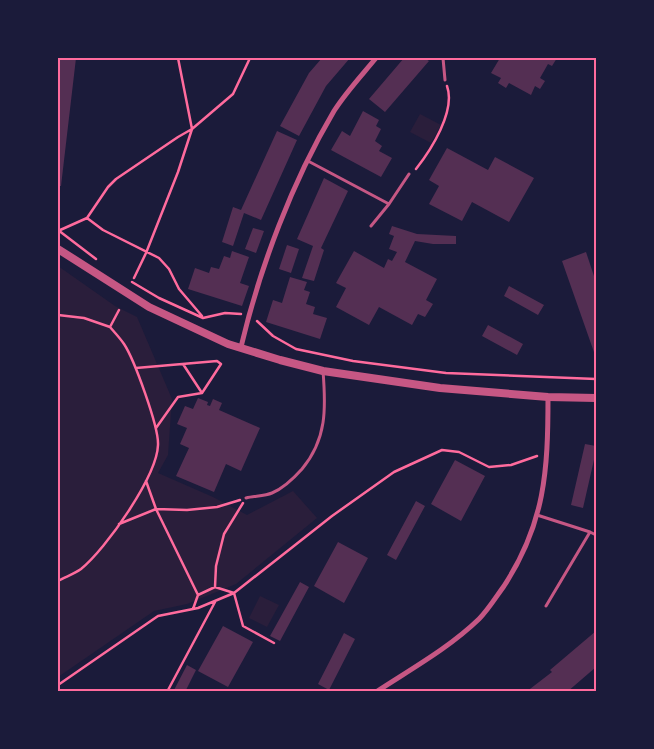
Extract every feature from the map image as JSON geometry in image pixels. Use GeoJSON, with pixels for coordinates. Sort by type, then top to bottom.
{"type":"FeatureCollection","features":[{"type":"Feature","properties":{"kind":"street"},"geometry":{"type":"LineString","coordinates":[[241,347],[251,307],[269,252],[308,162],[335,110],[376,58]]}},
{"type":"Feature","properties":{"kind":"street"},"geometry":{"type":"LineString","coordinates":[[58,249],[149,307],[228,344],[280,360],[323,371],[440,388],[548,398],[596,398]]}},
{"type":"Feature","properties":{"kind":"street"},"geometry":{"type":"LineString","coordinates":[[376,692],[450,644],[480,618],[512,573],[531,534],[543,493],[548,452],[548,398]]}},
{"type":"Feature","properties":{"kind":"lane"},"geometry":{"type":"LineString","coordinates":[[443,58],[445,80]]}},
{"type":"Feature","properties":{"kind":"lane"},"geometry":{"type":"LineString","coordinates":[[308,162],[389,204]]}},
{"type":"Feature","properties":{"kind":"lane"},"geometry":{"type":"LineString","coordinates":[[371,226],[389,204],[408,174]]}},
{"type":"Feature","properties":{"kind":"lane"},"geometry":{"type":"LineString","coordinates":[[246,498],[272,493],[294,479],[312,457],[321,434],[326,404],[323,371]]}},
{"type":"Feature","properties":{"kind":"lane"},"geometry":{"type":"LineString","coordinates":[[538,515],[596,534]]}},
{"type":"Feature","properties":{"kind":"lane"},"geometry":{"type":"LineString","coordinates":[[546,606],[590,532]]}},
{"type":"Feature","properties":{"kind":"path"},"geometry":{"type":"LineString","coordinates":[[134,278],[178,172],[192,129],[178,58]]}},
{"type":"Feature","properties":{"kind":"path"},"geometry":{"type":"LineString","coordinates":[[102,263],[58,231],[87,218],[116,178],[192,129],[233,94],[250,58]]}},
{"type":"Feature","properties":{"kind":"path"},"geometry":{"type":"LineString","coordinates":[[408,174],[416,170],[428,155],[440,131],[448,107],[448,89],[445,80]]}},
{"type":"Feature","properties":{"kind":"path"},"geometry":{"type":"LineString","coordinates":[[87,218],[103,230],[158,258],[169,269],[179,289],[203,318]]}},
{"type":"Feature","properties":{"kind":"path"},"geometry":{"type":"LineString","coordinates":[[126,279],[159,298],[203,318],[226,313],[242,314]]}},
{"type":"Feature","properties":{"kind":"path"},"geometry":{"type":"LineString","coordinates":[[110,327],[119,310]]}},
{"type":"Feature","properties":{"kind":"path"},"geometry":{"type":"LineString","coordinates":[[58,315],[84,318],[110,327],[125,345],[136,368],[156,428],[158,444],[156,456],[140,494],[101,550],[80,569],[58,581]]}},
{"type":"Feature","properties":{"kind":"path"},"geometry":{"type":"LineString","coordinates":[[255,319],[274,336],[296,349],[353,361],[446,373],[596,379]]}},
{"type":"Feature","properties":{"kind":"path"},"geometry":{"type":"LineString","coordinates":[[136,368],[217,361],[221,364],[202,393],[178,397],[156,428]]}},
{"type":"Feature","properties":{"kind":"path"},"geometry":{"type":"LineString","coordinates":[[182,364],[202,393]]}},
{"type":"Feature","properties":{"kind":"path"},"geometry":{"type":"LineString","coordinates":[[58,685],[158,616],[193,609],[234,593],[332,516],[394,472],[442,450],[459,452],[488,467],[512,465],[548,452]]}},
{"type":"Feature","properties":{"kind":"path"},"geometry":{"type":"LineString","coordinates":[[146,481],[156,509],[198,595]]}},
{"type":"Feature","properties":{"kind":"path"},"geometry":{"type":"LineString","coordinates":[[119,524],[156,509],[217,507],[246,498]]}},
{"type":"Feature","properties":{"kind":"path"},"geometry":{"type":"LineString","coordinates":[[215,587],[216,566],[224,534],[246,498]]}},
{"type":"Feature","properties":{"kind":"path"},"geometry":{"type":"LineString","coordinates":[[193,609],[198,595],[215,587],[234,593]]}},
{"type":"Feature","properties":{"kind":"path"},"geometry":{"type":"LineString","coordinates":[[234,593],[243,626],[274,643]]}},
{"type":"Feature","properties":{"kind":"path"},"geometry":{"type":"LineString","coordinates":[[167,692],[216,601]]}},
{"type":"Feature","properties":{"kind":"shaded area"},"geometry":{"type":"Polygon","coordinates":[[[420,114],[441,125],[431,143],[410,132],[420,114]]]}},
{"type":"Feature","properties":{"kind":"shaded area"},"geometry":{"type":"Polygon","coordinates":[[[58,266],[115,306],[137,317],[172,399],[168,455],[158,473],[213,497],[247,515],[293,491],[317,518],[236,584],[187,604],[154,611],[58,677],[58,266]]]}},
{"type":"Feature","properties":{"kind":"shaded area"},"geometry":{"type":"Polygon","coordinates":[[[260,596],[279,605],[267,627],[249,618],[260,596]]]}},
{"type":"Feature","properties":{"kind":"building"},"geometry":{"type":"Polygon","coordinates":[[[58,58],[76,58],[61,186],[58,186],[58,58]]]}},
{"type":"Feature","properties":{"kind":"building"},"geometry":{"type":"Polygon","coordinates":[[[322,58],[350,58],[326,86],[299,136],[280,126],[309,73],[322,58]]]}},
{"type":"Feature","properties":{"kind":"building"},"geometry":{"type":"Polygon","coordinates":[[[404,58],[424,58],[429,61],[385,112],[369,99],[404,58]]]}},
{"type":"Feature","properties":{"kind":"building"},"geometry":{"type":"Polygon","coordinates":[[[500,58],[557,58],[552,66],[548,64],[540,78],[545,81],[540,89],[535,86],[531,95],[509,83],[506,88],[498,83],[501,78],[491,73],[500,58]]]}},
{"type":"Feature","properties":{"kind":"building"},"geometry":{"type":"Polygon","coordinates":[[[363,111],[379,120],[376,126],[381,129],[375,141],[382,146],[379,151],[392,158],[381,177],[331,150],[342,131],[350,136],[363,111]]]}},
{"type":"Feature","properties":{"kind":"building"},"geometry":{"type":"Polygon","coordinates":[[[277,131],[297,140],[261,220],[244,213],[233,246],[222,242],[233,207],[241,210],[277,131]]]}},
{"type":"Feature","properties":{"kind":"building"},"geometry":{"type":"Polygon","coordinates":[[[447,148],[488,170],[495,157],[534,178],[509,222],[472,202],[462,221],[429,204],[439,186],[429,180],[447,148]]]}},
{"type":"Feature","properties":{"kind":"building"},"geometry":{"type":"Polygon","coordinates":[[[324,178],[348,191],[321,248],[324,250],[314,281],[302,278],[313,246],[297,239],[324,178]]]}},
{"type":"Feature","properties":{"kind":"building"},"geometry":{"type":"Polygon","coordinates":[[[392,226],[417,234],[456,236],[456,244],[433,244],[415,241],[405,262],[437,279],[426,300],[433,304],[425,317],[418,314],[412,325],[379,307],[369,325],[336,307],[346,288],[336,283],[354,251],[384,268],[388,259],[392,261],[397,252],[389,249],[394,236],[389,234],[392,226]]]}},
{"type":"Feature","properties":{"kind":"building"},"geometry":{"type":"Polygon","coordinates":[[[253,228],[264,231],[256,253],[245,249],[253,228]]]}},
{"type":"Feature","properties":{"kind":"building"},"geometry":{"type":"Polygon","coordinates":[[[287,245],[299,249],[291,273],[279,269],[287,245]]]}},
{"type":"Feature","properties":{"kind":"building"},"geometry":{"type":"Polygon","coordinates":[[[232,251],[249,257],[240,283],[249,286],[242,306],[188,289],[195,268],[209,273],[211,267],[219,269],[224,256],[230,258],[232,251]]]}},
{"type":"Feature","properties":{"kind":"building"},"geometry":{"type":"Polygon","coordinates":[[[586,252],[596,282],[596,355],[562,261],[586,252]]]}},
{"type":"Feature","properties":{"kind":"building"},"geometry":{"type":"Polygon","coordinates":[[[290,277],[307,282],[304,290],[310,292],[306,304],[315,307],[313,314],[327,318],[320,339],[266,322],[273,300],[282,303],[290,277]]]}},
{"type":"Feature","properties":{"kind":"building"},"geometry":{"type":"Polygon","coordinates":[[[509,286],[544,305],[538,315],[504,296],[509,286]]]}},
{"type":"Feature","properties":{"kind":"building"},"geometry":{"type":"Polygon","coordinates":[[[488,325],[523,344],[517,355],[482,336],[488,325]]]}},
{"type":"Feature","properties":{"kind":"building"},"geometry":{"type":"Polygon","coordinates":[[[198,398],[208,402],[207,405],[210,406],[213,399],[222,403],[219,410],[260,428],[241,471],[226,464],[214,492],[176,476],[189,448],[180,444],[187,428],[177,424],[185,406],[193,409],[198,398]]]}},
{"type":"Feature","properties":{"kind":"building"},"geometry":{"type":"Polygon","coordinates":[[[585,444],[596,446],[596,451],[583,508],[571,505],[585,444]]]}},
{"type":"Feature","properties":{"kind":"building"},"geometry":{"type":"Polygon","coordinates":[[[455,460],[485,476],[461,521],[431,504],[455,460]]]}},
{"type":"Feature","properties":{"kind":"building"},"geometry":{"type":"Polygon","coordinates":[[[416,501],[425,506],[396,560],[387,555],[416,501]]]}},
{"type":"Feature","properties":{"kind":"building"},"geometry":{"type":"Polygon","coordinates":[[[338,542],[368,558],[344,603],[314,586],[338,542]]]}},
{"type":"Feature","properties":{"kind":"building"},"geometry":{"type":"Polygon","coordinates":[[[300,582],[309,587],[280,641],[270,636],[300,582]]]}},
{"type":"Feature","properties":{"kind":"building"},"geometry":{"type":"Polygon","coordinates":[[[223,626],[253,642],[228,687],[198,671],[223,626]]]}},
{"type":"Feature","properties":{"kind":"building"},"geometry":{"type":"Polygon","coordinates":[[[596,631],[596,667],[567,692],[526,692],[552,672],[550,670],[596,631]]]}},
{"type":"Feature","properties":{"kind":"building"},"geometry":{"type":"Polygon","coordinates":[[[344,633],[355,639],[329,690],[318,684],[344,633]]]}},
{"type":"Feature","properties":{"kind":"building"},"geometry":{"type":"Polygon","coordinates":[[[187,665],[196,670],[185,692],[173,692],[187,665]]]}}]}
